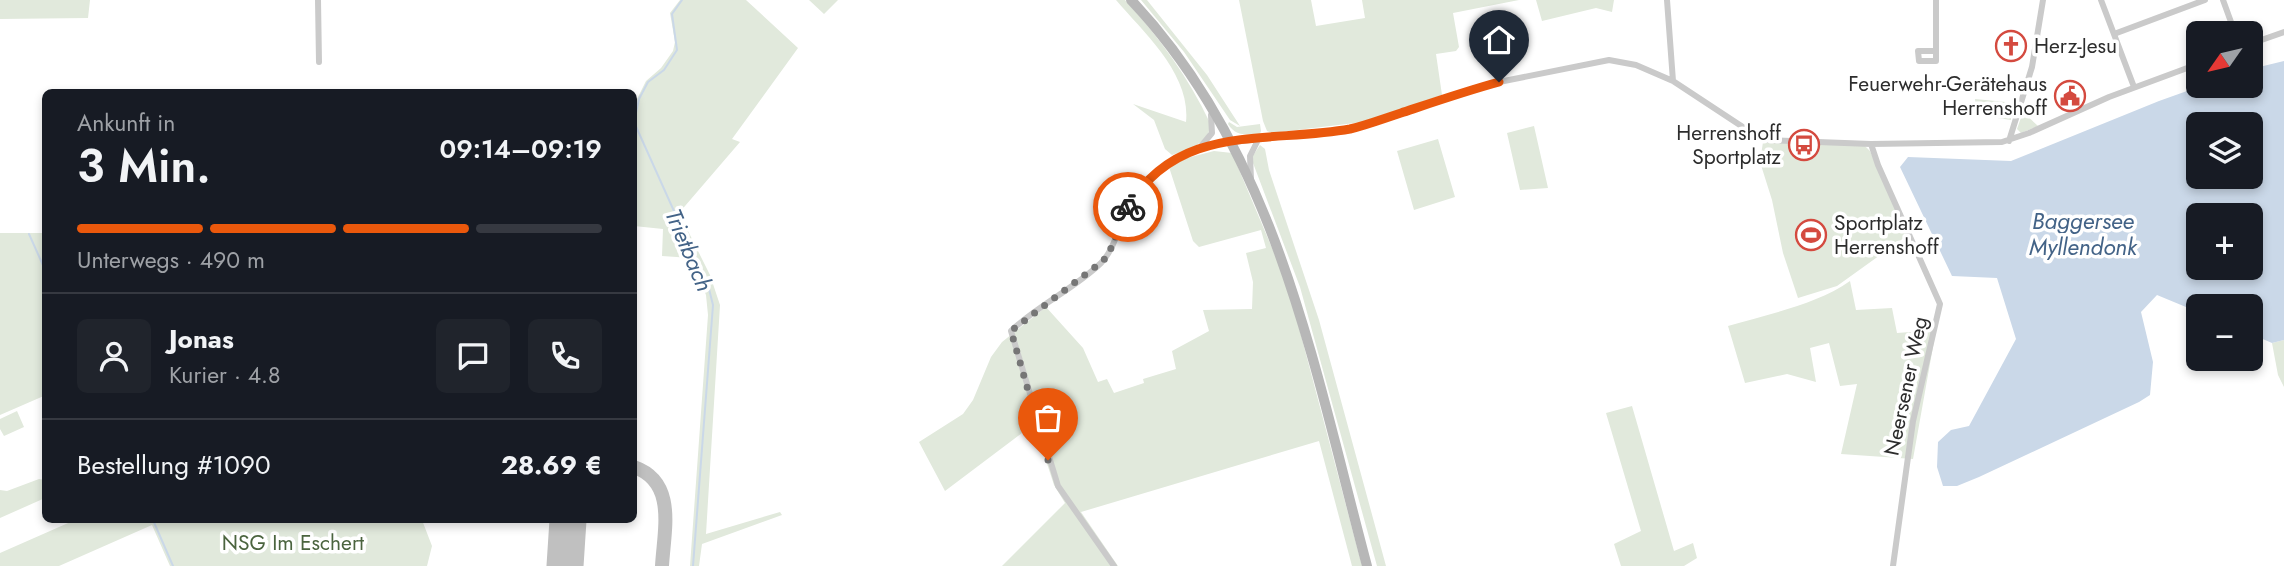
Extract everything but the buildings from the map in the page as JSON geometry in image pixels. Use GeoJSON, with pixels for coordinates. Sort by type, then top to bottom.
{"type":"FeatureCollection","features":[{"type":"Feature","properties":{"kind":"main road"},"geometry":{"type":"LineString","coordinates":[[1131,0],[1156,28],[1202,90],[1251,181],[1283,261],[1367,566]]}},
{"type":"Feature","properties":{"kind":"street"},"geometry":{"type":"LineString","coordinates":[[318,0],[319,62]]}},
{"type":"Feature","properties":{"kind":"street"},"geometry":{"type":"LineString","coordinates":[[1667,0],[1673,80]]}},
{"type":"Feature","properties":{"kind":"street"},"geometry":{"type":"LineString","coordinates":[[1936,0],[1936,51]]}},
{"type":"Feature","properties":{"kind":"street"},"geometry":{"type":"LineString","coordinates":[[2010,141],[2032,67],[2043,0]]}},
{"type":"Feature","properties":{"kind":"street"},"geometry":{"type":"LineString","coordinates":[[2101,0],[2134,87]]}},
{"type":"Feature","properties":{"kind":"street"},"geometry":{"type":"LineString","coordinates":[[2114,34],[2205,0]]}},
{"type":"Feature","properties":{"kind":"street"},"geometry":{"type":"LineString","coordinates":[[2223,0],[2231,21]]}},
{"type":"Feature","properties":{"kind":"street"},"geometry":{"type":"LineString","coordinates":[[2263,39],[2284,32]]}},
{"type":"Feature","properties":{"kind":"street"},"geometry":{"type":"LineString","coordinates":[[1196,149],[1259,138],[1355,127],[1499,82],[1603,61],[1636,65],[1673,80],[1762,138],[1871,144],[1993,143],[2010,141],[2134,87],[2186,68]]}},
{"type":"Feature","properties":{"kind":"street"},"geometry":{"type":"LineString","coordinates":[[1114,566],[1058,486],[1011,331],[1103,261],[1136,193],[1167,163],[1196,149],[1209,138],[1214,126],[1202,90]]}},
{"type":"Feature","properties":{"kind":"street"},"geometry":{"type":"LineString","coordinates":[[1251,181],[1250,156],[1259,138]]}},
{"type":"Feature","properties":{"kind":"street","name":"Neersener Weg"},"geometry":{"type":"LineString","coordinates":[[1871,144],[1940,304],[1914,414],[1893,566]]}},
{"type":"Feature","properties":{"kind":"green space"},"geometry":{"type":"Polygon","coordinates":[[[0,0],[90,0],[88,18],[0,19],[0,0]]]}},
{"type":"Feature","properties":{"kind":"green space"},"geometry":{"type":"Polygon","coordinates":[[[680,0],[746,0],[798,48],[732,139],[740,142],[679,213],[710,275],[720,305],[706,534],[780,512],[782,515],[702,544],[699,566],[690,566],[708,315],[706,295],[691,258],[662,256],[663,229],[637,226],[637,99],[646,81],[661,68],[673,51],[675,42],[670,13],[680,0]]]}},
{"type":"Feature","properties":{"kind":"green space"},"geometry":{"type":"Polygon","coordinates":[[[809,0],[838,0],[824,14],[809,0]]]}},
{"type":"Feature","properties":{"kind":"green space"},"geometry":{"type":"Polygon","coordinates":[[[1116,0],[1125,0],[1150,28],[1202,106],[1210,123],[1210,130],[1203,140],[1191,148],[1172,155],[1165,149],[1154,120],[1133,104],[1186,122],[1186,104],[1173,71],[1152,40],[1116,0]]]}},
{"type":"Feature","properties":{"kind":"green space"},"geometry":{"type":"Polygon","coordinates":[[[1141,0],[1147,0],[1207,75],[1240,126],[1230,120],[1184,52],[1141,0]]]}},
{"type":"Feature","properties":{"kind":"green space"},"geometry":{"type":"Polygon","coordinates":[[[1239,0],[1311,0],[1316,26],[1365,18],[1362,0],[1519,0],[1453,13],[1459,47],[1456,51],[1436,54],[1442,95],[1363,122],[1272,133],[1267,131],[1263,121],[1239,0]]]}},
{"type":"Feature","properties":{"kind":"green space"},"geometry":{"type":"Polygon","coordinates":[[[1536,0],[1614,0],[1612,12],[1596,8],[1542,21],[1536,0]]]}},
{"type":"Feature","properties":{"kind":"green space"},"geometry":{"type":"Polygon","coordinates":[[[1975,99],[2016,103],[2014,110],[2011,110],[2011,120],[1977,115],[1975,99]]]}},
{"type":"Feature","properties":{"kind":"green space"},"geometry":{"type":"Polygon","coordinates":[[[2023,112],[2038,126],[2021,133],[2017,129],[2023,112]]]}},
{"type":"Feature","properties":{"kind":"green space"},"geometry":{"type":"Polygon","coordinates":[[[1229,122],[1237,127],[1260,124],[1260,134],[1238,133],[1231,128],[1229,122]]]}},
{"type":"Feature","properties":{"kind":"green space"},"geometry":{"type":"Polygon","coordinates":[[[1534,126],[1548,188],[1520,190],[1507,133],[1534,126]]]}},
{"type":"Feature","properties":{"kind":"green space"},"geometry":{"type":"Polygon","coordinates":[[[1438,139],[1455,197],[1414,210],[1397,151],[1438,139]]]}},
{"type":"Feature","properties":{"kind":"green space"},"geometry":{"type":"Polygon","coordinates":[[[1763,142],[1865,146],[1870,151],[1908,235],[1837,286],[1798,298],[1783,253],[1772,200],[1760,162],[1763,142]]]}},
{"type":"Feature","properties":{"kind":"green space"},"geometry":{"type":"Polygon","coordinates":[[[1260,145],[1265,149],[1269,170],[1319,320],[1386,566],[1377,566],[1300,287],[1253,163],[1252,157],[1260,145]]]}},
{"type":"Feature","properties":{"kind":"green space"},"geometry":{"type":"Polygon","coordinates":[[[1214,151],[1232,153],[1288,286],[1362,566],[1352,566],[1319,441],[1081,512],[1118,566],[1002,566],[1065,503],[1054,485],[1034,424],[945,491],[919,442],[963,414],[973,400],[991,357],[1002,342],[1046,307],[1083,348],[1098,382],[1107,379],[1114,393],[1144,383],[1143,379],[1176,369],[1172,351],[1209,331],[1203,310],[1252,309],[1253,282],[1246,253],[1266,248],[1261,230],[1199,247],[1193,241],[1169,167],[1187,158],[1214,151]]]}},
{"type":"Feature","properties":{"kind":"green space"},"geometry":{"type":"Polygon","coordinates":[[[0,233],[42,233],[42,397],[0,415],[0,233]]]}},
{"type":"Feature","properties":{"kind":"green space"},"geometry":{"type":"Polygon","coordinates":[[[1850,281],[1856,310],[1892,308],[1897,333],[1936,330],[1913,459],[1841,454],[1857,384],[1840,386],[1829,343],[1810,348],[1816,382],[1787,374],[1745,383],[1728,326],[1807,303],[1850,281]]]}},
{"type":"Feature","properties":{"kind":"green space"},"geometry":{"type":"Polygon","coordinates":[[[2284,340],[2284,387],[2278,375],[2272,343],[2284,340]]]}},
{"type":"Feature","properties":{"kind":"green space"},"geometry":{"type":"Polygon","coordinates":[[[1632,406],[1674,551],[1693,543],[1697,558],[1684,566],[1621,566],[1614,544],[1641,531],[1606,413],[1632,406]]]}},
{"type":"Feature","properties":{"kind":"green space"},"geometry":{"type":"Polygon","coordinates":[[[17,411],[24,427],[4,436],[0,429],[0,419],[17,411]]]}},
{"type":"Feature","properties":{"kind":"green space"},"geometry":{"type":"Polygon","coordinates":[[[42,480],[42,499],[0,518],[0,490],[7,491],[42,480]]]}},
{"type":"Feature","properties":{"kind":"green space","name":"NSG Im Eschert"},"geometry":{"type":"Polygon","coordinates":[[[68,523],[423,523],[432,546],[427,566],[170,566],[152,525],[59,566],[0,566],[0,553],[68,523]]]}},
{"type":"Feature","properties":{"kind":"water","name":"Baggersee Myllendonk"},"geometry":{"type":"Polygon","coordinates":[[[2284,61],[2284,340],[2272,343],[2263,339],[2263,294],[2186,294],[2186,307],[2157,295],[2141,312],[2153,362],[2150,395],[1979,477],[1957,486],[1943,486],[1937,467],[1938,442],[1951,430],[1969,426],[2016,339],[1997,278],[1952,276],[1900,167],[1908,157],[2011,161],[2186,91],[2186,98],[2263,98],[2263,66],[2284,61]]]}},
{"type":"Feature","properties":{"kind":"waterway","name":"Trietbach"},"geometry":{"type":"LineString","coordinates":[[637,108],[648,82],[664,70],[677,50],[672,14],[682,0]]}},
{"type":"Feature","properties":{"kind":"waterway","name":"Trietbach"},"geometry":{"type":"LineString","coordinates":[[637,129],[709,289],[713,305],[693,566]]}},
{"type":"Feature","properties":{"kind":"waterway"},"geometry":{"type":"LineString","coordinates":[[29,234],[42,263]]}},
{"type":"Feature","properties":{"kind":"waterway"},"geometry":{"type":"LineString","coordinates":[[154,523],[173,566]]}},
{"type":"Feature","properties":{"kind":"taxiway"},"geometry":{"type":"LineString","coordinates":[[637,468],[648,474],[662,495],[665,509],[662,566]]}},
{"type":"Feature","properties":{"kind":"taxiway"},"geometry":{"type":"LineString","coordinates":[[567,531],[570,523]]}},
{"type":"Feature","properties":{"kind":"runway"},"geometry":{"type":"LineString","coordinates":[[565,566],[568,523]]}},
{"type":"Feature","properties":{"kind":"way so far"},"geometry":{"type":"LineString","coordinates":[[1048,460],[1011,331],[1103,261],[1128,207]]}},
{"type":"Feature","properties":{"kind":"place","name":"Herz-Jesu"},"geometry":{"type":"Point","coordinates":[2011,46]}},
{"type":"Feature","properties":{"kind":"place","name":"Feuerwehr-Gerätehaus Herrenshoff"},"geometry":{"type":"Point","coordinates":[2070,96]}},
{"type":"Feature","properties":{"kind":"place","name":"Herrenshoff Sportplatz"},"geometry":{"type":"Point","coordinates":[1804,145]}},
{"type":"Feature","properties":{"kind":"place","name":"Sportplatz Herrenshoff"},"geometry":{"type":"Point","coordinates":[1811,235]}},
{"type":"Feature","properties":{"kind":"route"},"geometry":{"type":"LineString","coordinates":[[1128,207],[1151,176],[1172,159],[1196,149],[1265,137],[1350,129],[1499,82]]}}]}
